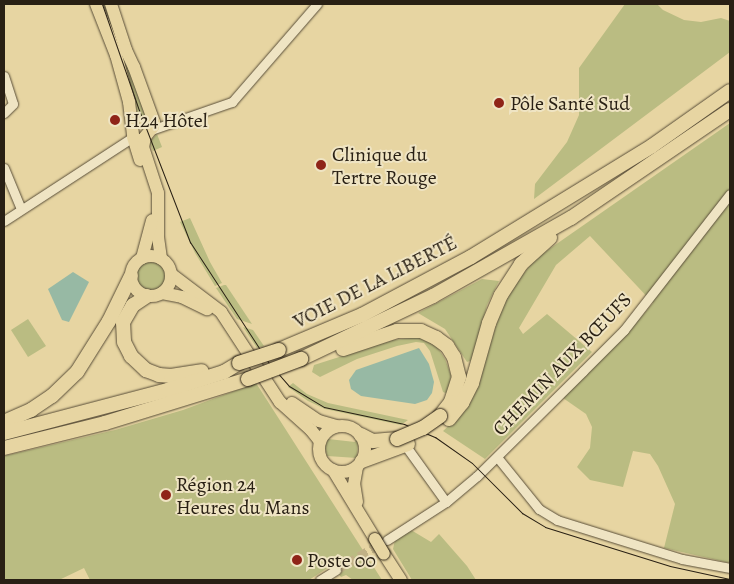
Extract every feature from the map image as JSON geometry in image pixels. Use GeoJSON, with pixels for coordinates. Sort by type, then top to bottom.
{"type":"FeatureCollection","features":[{"type":"Feature","properties":{"kind":"highway","name":"VOIE DE LA LIBERTÉ"},"geometry":{"type":"LineString","coordinates":[[4,433],[168,390],[224,372],[239,363],[279,350],[362,315],[471,257],[652,146],[730,91]]}},
{"type":"Feature","properties":{"kind":"highway","name":"VOIE DE LA LIBERTÉ"},"geometry":{"type":"LineString","coordinates":[[4,448],[105,423],[248,379],[302,359],[433,296],[571,218],[730,110]]}},
{"type":"Feature","properties":{"kind":"highway"},"geometry":{"type":"LineString","coordinates":[[359,464],[404,443],[426,436],[462,403],[472,383],[490,318],[506,286],[521,264],[571,218]]}},
{"type":"Feature","properties":{"kind":"highway"},"geometry":{"type":"LineString","coordinates":[[4,422],[31,410],[52,396],[77,372],[109,321],[131,276]]}},
{"type":"Feature","properties":{"kind":"highway"},"geometry":{"type":"LineString","coordinates":[[147,296],[132,305],[123,322],[122,334],[127,349],[140,365],[153,373],[171,376],[239,363]]}},
{"type":"Feature","properties":{"kind":"highway"},"geometry":{"type":"LineString","coordinates":[[302,359],[325,356],[397,331],[421,331],[431,335],[450,352],[458,370],[455,394],[444,418]]}},
{"type":"Feature","properties":{"kind":"highway"},"geometry":{"type":"LineString","coordinates":[[361,435],[373,440],[404,443]]}},
{"type":"Feature","properties":{"kind":"main road"},"geometry":{"type":"LineString","coordinates":[[96,4],[116,55],[129,102],[133,137],[142,153],[158,193],[158,237],[161,259]]}},
{"type":"Feature","properties":{"kind":"main road"},"geometry":{"type":"LineString","coordinates":[[111,4],[152,124],[144,137],[142,153],[152,198],[153,218],[142,258],[133,267],[131,276],[136,290],[147,296],[162,293],[182,297],[203,306],[234,333]]}},
{"type":"Feature","properties":{"kind":"main road"},"geometry":{"type":"LineString","coordinates":[[129,102],[140,124],[146,130],[152,124]]}},
{"type":"Feature","properties":{"kind":"main road"},"geometry":{"type":"LineString","coordinates":[[142,258],[152,256],[161,259],[167,265],[171,274],[213,304],[280,402],[311,430],[320,441]]}},
{"type":"Feature","properties":{"kind":"main road"},"geometry":{"type":"LineString","coordinates":[[162,293],[168,286],[171,274]]}},
{"type":"Feature","properties":{"kind":"main road"},"geometry":{"type":"LineString","coordinates":[[272,388],[319,422],[350,427],[361,435],[365,448],[354,487],[358,510]]}},
{"type":"Feature","properties":{"kind":"main road"},"geometry":{"type":"LineString","coordinates":[[337,426],[326,431],[320,441],[321,458],[333,470],[358,510],[381,539],[384,554],[401,580]]}},
{"type":"Feature","properties":{"kind":"main road"},"geometry":{"type":"LineString","coordinates":[[333,470],[345,472],[359,464]]}},
{"type":"Feature","properties":{"kind":"street"},"geometry":{"type":"LineString","coordinates":[[152,124],[170,124],[232,102],[317,4]]}},
{"type":"Feature","properties":{"kind":"street"},"geometry":{"type":"LineString","coordinates":[[4,76],[13,104],[4,113]]}},
{"type":"Feature","properties":{"kind":"street"},"geometry":{"type":"LineString","coordinates":[[4,221],[133,137]]}},
{"type":"Feature","properties":{"kind":"street"},"geometry":{"type":"LineString","coordinates":[[106,155],[128,150],[142,153]]}},
{"type":"Feature","properties":{"kind":"street"},"geometry":{"type":"LineString","coordinates":[[4,168],[21,209]]}},
{"type":"Feature","properties":{"kind":"street","name":"CHEMIN AUX BŒUFS"},"geometry":{"type":"LineString","coordinates":[[381,539],[446,502],[497,457],[624,330],[730,194]]}},
{"type":"Feature","properties":{"kind":"street"},"geometry":{"type":"LineString","coordinates":[[404,443],[446,502]]}},
{"type":"Feature","properties":{"kind":"street"},"geometry":{"type":"LineString","coordinates":[[497,457],[539,509],[557,520],[682,558],[730,568]]}},
{"type":"Feature","properties":{"kind":"street"},"geometry":{"type":"LineString","coordinates":[[320,580],[336,570]]}},
{"type":"Feature","properties":{"kind":"green space"},"geometry":{"type":"Polygon","coordinates":[[[100,4],[107,4],[148,120],[145,122],[139,116],[100,4]]]}},
{"type":"Feature","properties":{"kind":"green space"},"geometry":{"type":"Polygon","coordinates":[[[625,4],[657,4],[663,10],[684,20],[701,22],[721,18],[730,21],[730,52],[534,199],[535,184],[567,142],[579,115],[579,68],[625,4]]]}},
{"type":"Feature","properties":{"kind":"green space"},"geometry":{"type":"Polygon","coordinates":[[[730,123],[730,563],[664,548],[675,504],[658,466],[650,454],[633,451],[623,487],[590,480],[577,467],[590,448],[592,427],[586,414],[563,398],[625,336],[653,303],[590,236],[556,265],[519,328],[523,334],[547,314],[592,352],[485,459],[443,431],[454,421],[479,379],[501,310],[513,287],[535,259],[730,123]]]}},
{"type":"Feature","properties":{"kind":"green space"},"geometry":{"type":"Polygon","coordinates":[[[157,134],[162,147],[153,151],[149,142],[157,134]]]}},
{"type":"Feature","properties":{"kind":"green space"},"geometry":{"type":"Polygon","coordinates":[[[190,218],[222,283],[215,286],[195,253],[180,222],[190,218]]]}},
{"type":"Feature","properties":{"kind":"green space"},"geometry":{"type":"Polygon","coordinates":[[[151,259],[157,260],[162,264],[166,269],[166,281],[162,286],[157,290],[151,291],[145,290],[140,286],[136,281],[135,275],[136,269],[140,264],[145,260],[151,259]]]}},
{"type":"Feature","properties":{"kind":"green space"},"geometry":{"type":"Polygon","coordinates":[[[482,279],[499,281],[487,305],[473,360],[467,362],[445,329],[418,313],[482,279]]]}},
{"type":"Feature","properties":{"kind":"green space"},"geometry":{"type":"Polygon","coordinates":[[[226,285],[252,324],[237,319],[216,288],[226,285]]]}},
{"type":"Feature","properties":{"kind":"green space"},"geometry":{"type":"Polygon","coordinates":[[[28,319],[46,346],[28,357],[11,330],[28,319]]]}},
{"type":"Feature","properties":{"kind":"green space"},"geometry":{"type":"Polygon","coordinates":[[[243,327],[253,330],[264,346],[257,348],[243,327]]]}},
{"type":"Feature","properties":{"kind":"green space"},"geometry":{"type":"Polygon","coordinates":[[[420,337],[436,345],[445,359],[451,375],[448,394],[443,392],[430,351],[424,343],[416,342],[397,346],[357,359],[320,377],[312,372],[314,365],[393,340],[420,337]]]}},
{"type":"Feature","properties":{"kind":"green space","name":"Région 24 Heures du Mans"},"geometry":{"type":"Polygon","coordinates":[[[256,383],[382,580],[353,580],[346,575],[341,577],[332,565],[309,580],[90,580],[84,568],[59,580],[4,580],[4,456],[115,430],[183,410],[256,383]]]}},
{"type":"Feature","properties":{"kind":"green space"},"geometry":{"type":"Polygon","coordinates":[[[293,383],[307,394],[328,403],[408,420],[401,425],[325,409],[308,401],[288,387],[293,383]]]}},
{"type":"Feature","properties":{"kind":"green space"},"geometry":{"type":"Polygon","coordinates":[[[356,438],[358,443],[357,458],[327,456],[325,447],[328,439],[355,442],[356,438]]]}},
{"type":"Feature","properties":{"kind":"green space"},"geometry":{"type":"Polygon","coordinates":[[[411,530],[431,542],[439,534],[467,566],[476,580],[412,580],[393,549],[395,540],[411,530]]]}},
{"type":"Feature","properties":{"kind":"shaded area"},"geometry":{"type":"Polygon","coordinates":[[[73,272],[89,282],[69,322],[62,320],[48,289],[73,272]]]}},
{"type":"Feature","properties":{"kind":"shaded area"},"geometry":{"type":"Polygon","coordinates":[[[419,348],[429,364],[434,382],[432,393],[427,400],[415,404],[361,396],[351,389],[349,380],[356,370],[419,348]]]}},
{"type":"Feature","properties":{"kind":"tunnel"},"geometry":{"type":"LineString","coordinates":[[336,570],[383,542]]}},
{"type":"Feature","properties":{"kind":"tram line"},"geometry":{"type":"LineString","coordinates":[[102,4],[139,110],[190,242],[269,363],[289,386],[324,407],[404,424],[435,437],[472,463],[522,513],[545,527],[670,566],[730,579]]}},
{"type":"Feature","properties":{"kind":"place","name":"Pôle Santé Sud"},"geometry":{"type":"Point","coordinates":[499,103]}},
{"type":"Feature","properties":{"kind":"place","name":"H24 Hôtel"},"geometry":{"type":"Point","coordinates":[115,120]}},
{"type":"Feature","properties":{"kind":"place","name":"Clinique du Tertre Rouge"},"geometry":{"type":"Point","coordinates":[321,165]}},
{"type":"Feature","properties":{"kind":"place","name":"Région 24 Heures du Mans"},"geometry":{"type":"Point","coordinates":[166,495]}},
{"type":"Feature","properties":{"kind":"place","name":"Poste 00"},"geometry":{"type":"Point","coordinates":[297,560]}}]}
